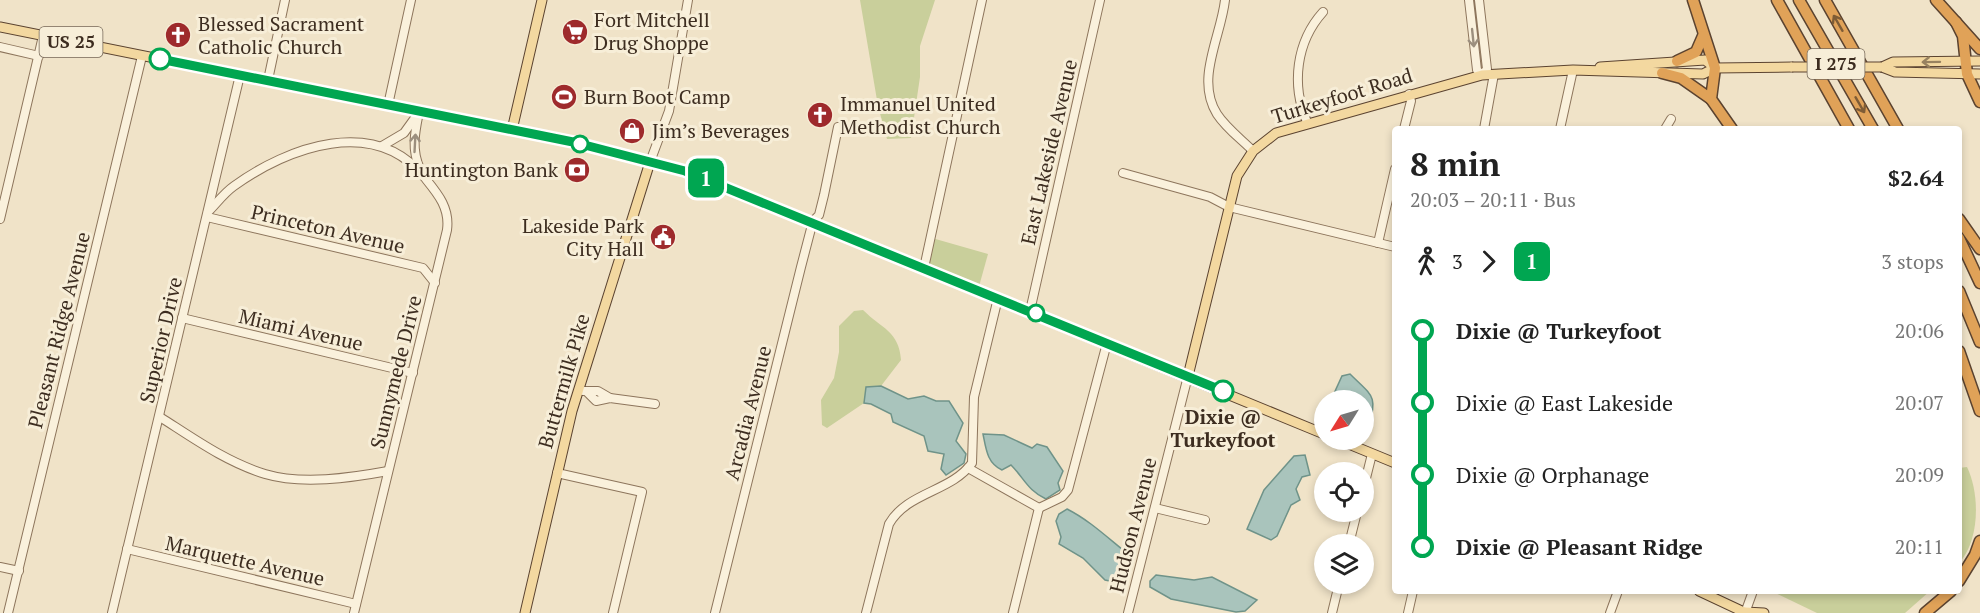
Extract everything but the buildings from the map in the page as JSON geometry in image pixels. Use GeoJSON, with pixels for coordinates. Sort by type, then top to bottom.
{"type":"FeatureCollection","features":[{"type":"Feature","properties":{"kind":"highway"},"geometry":{"type":"LineString","coordinates":[[1693,0],[1714,68],[1711,99]]}},
{"type":"Feature","properties":{"kind":"highway"},"geometry":{"type":"LineString","coordinates":[[1777,0],[1847,126]]}},
{"type":"Feature","properties":{"kind":"highway","name":"I 275"},"geometry":{"type":"LineString","coordinates":[[1799,0],[1871,126]]}},
{"type":"Feature","properties":{"kind":"highway","name":"I 275"},"geometry":{"type":"LineString","coordinates":[[1825,0],[1896,126]]}},
{"type":"Feature","properties":{"kind":"highway"},"geometry":{"type":"LineString","coordinates":[[1936,0],[1980,49]]}},
{"type":"Feature","properties":{"kind":"highway"},"geometry":{"type":"LineString","coordinates":[[1956,22],[1963,36],[1967,74],[1980,102]]}},
{"type":"Feature","properties":{"kind":"highway"},"geometry":{"type":"LineString","coordinates":[[1677,61],[1696,52],[1703,36]]}},
{"type":"Feature","properties":{"kind":"highway"},"geometry":{"type":"LineString","coordinates":[[1662,73],[1681,78],[1711,99],[1730,126]]}},
{"type":"Feature","properties":{"kind":"highway"},"geometry":{"type":"LineString","coordinates":[[1962,223],[1980,249]]}},
{"type":"Feature","properties":{"kind":"highway"},"geometry":{"type":"LineString","coordinates":[[1962,244],[1980,283]]}},
{"type":"Feature","properties":{"kind":"highway"},"geometry":{"type":"LineString","coordinates":[[1962,298],[1980,342]]}},
{"type":"Feature","properties":{"kind":"highway"},"geometry":{"type":"LineString","coordinates":[[1962,360],[1980,411]]}},
{"type":"Feature","properties":{"kind":"highway"},"geometry":{"type":"LineString","coordinates":[[1962,576],[1975,555],[1980,541]]}},
{"type":"Feature","properties":{"kind":"highway"},"geometry":{"type":"LineString","coordinates":[[1925,613],[1947,594]]}},
{"type":"Feature","properties":{"kind":"main road"},"geometry":{"type":"LineString","coordinates":[[512,130],[542,0]]}},
{"type":"Feature","properties":{"kind":"main road","name":"US 25"},"geometry":{"type":"LineString","coordinates":[[0,27],[573,142],[700,176],[1314,430]]}},
{"type":"Feature","properties":{"kind":"main road","name":"Turkeyfoot Road"},"geometry":{"type":"LineString","coordinates":[[1188,376],[1237,176],[1253,151],[1276,133],[1306,122],[1482,75],[1705,60],[1714,68]]}},
{"type":"Feature","properties":{"kind":"main road","name":"Turkeyfoot Road"},"geometry":{"type":"LineString","coordinates":[[1882,67],[1893,62],[1980,62]]}},
{"type":"Feature","properties":{"kind":"main road","name":"Turkeyfoot Road"},"geometry":{"type":"LineString","coordinates":[[1573,70],[1703,74],[1714,68],[1882,67],[1895,72],[1980,74]]}},
{"type":"Feature","properties":{"kind":"main road","name":"Buttermilk Pike"},"geometry":{"type":"LineString","coordinates":[[525,613],[557,473],[650,162]]}},
{"type":"Feature","properties":{"kind":"main road"},"geometry":{"type":"LineString","coordinates":[[1363,450],[1392,462]]}},
{"type":"Feature","properties":{"kind":"main road"},"geometry":{"type":"LineString","coordinates":[[1705,594],[1745,613],[1764,613]]}},
{"type":"Feature","properties":{"kind":"street"},"geometry":{"type":"LineString","coordinates":[[268,80],[285,0]]}},
{"type":"Feature","properties":{"kind":"street"},"geometry":{"type":"LineString","coordinates":[[388,105],[411,0]]}},
{"type":"Feature","properties":{"kind":"street"},"geometry":{"type":"LineString","coordinates":[[650,162],[669,111],[688,0]]}},
{"type":"Feature","properties":{"kind":"street"},"geometry":{"type":"LineString","coordinates":[[924,268],[982,0]]}},
{"type":"Feature","properties":{"kind":"street","name":"East Lakeside Avenue"},"geometry":{"type":"LineString","coordinates":[[1030,311],[1100,0]]}},
{"type":"Feature","properties":{"kind":"street"},"geometry":{"type":"LineString","coordinates":[[1225,0],[1210,67],[1209,88],[1218,115],[1253,151]]}},
{"type":"Feature","properties":{"kind":"street"},"geometry":{"type":"LineString","coordinates":[[1469,0],[1477,70],[1482,75],[1486,69],[1479,0]]}},
{"type":"Feature","properties":{"kind":"street"},"geometry":{"type":"LineString","coordinates":[[1306,122],[1299,104],[1296,74],[1301,51],[1312,24],[1323,12]]}},
{"type":"Feature","properties":{"kind":"street"},"geometry":{"type":"LineString","coordinates":[[0,219],[43,36]]}},
{"type":"Feature","properties":{"kind":"street"},"geometry":{"type":"LineString","coordinates":[[0,47],[39,56]]}},
{"type":"Feature","properties":{"kind":"street","name":"Pleasant Ridge Avenue"},"geometry":{"type":"LineString","coordinates":[[8,613],[142,56]]}},
{"type":"Feature","properties":{"kind":"street"},"geometry":{"type":"LineString","coordinates":[[1561,126],[1573,70]]}},
{"type":"Feature","properties":{"kind":"street"},"geometry":{"type":"LineString","coordinates":[[1485,126],[1494,74]]}},
{"type":"Feature","properties":{"kind":"street","name":"Superior Drive"},"geometry":{"type":"LineString","coordinates":[[112,613],[240,75]]}},
{"type":"Feature","properties":{"kind":"street"},"geometry":{"type":"LineString","coordinates":[[1405,126],[1411,101],[1409,94]]}},
{"type":"Feature","properties":{"kind":"street"},"geometry":{"type":"LineString","coordinates":[[382,146],[404,133],[419,112]]}},
{"type":"Feature","properties":{"kind":"street"},"geometry":{"type":"LineString","coordinates":[[419,112],[414,137],[414,155],[421,173]]}},
{"type":"Feature","properties":{"kind":"street"},"geometry":{"type":"LineString","coordinates":[[1667,126],[1671,119]]}},
{"type":"Feature","properties":{"kind":"street","name":"Arcadia Avenue"},"geometry":{"type":"LineString","coordinates":[[715,613],[813,221],[819,215],[838,127]]}},
{"type":"Feature","properties":{"kind":"street","name":"Sunnymede Drive"},"geometry":{"type":"LineString","coordinates":[[207,215],[232,187],[300,152],[319,145],[346,141],[382,146],[399,154],[421,173],[438,194],[448,214],[447,231],[435,283],[354,613]]}},
{"type":"Feature","properties":{"kind":"street"},"geometry":{"type":"LineString","coordinates":[[1123,173],[1210,197],[1229,207],[1392,246]]}},
{"type":"Feature","properties":{"kind":"street"},"geometry":{"type":"LineString","coordinates":[[1378,243],[1392,182]]}},
{"type":"Feature","properties":{"kind":"street","name":"Princeton Avenue"},"geometry":{"type":"LineString","coordinates":[[207,215],[423,268],[435,283]]}},
{"type":"Feature","properties":{"kind":"street"},"geometry":{"type":"LineString","coordinates":[[423,268],[440,259]]}},
{"type":"Feature","properties":{"kind":"street"},"geometry":{"type":"LineString","coordinates":[[866,613],[893,516],[911,501],[950,482],[968,468],[973,456],[974,397],[998,298]]}},
{"type":"Feature","properties":{"kind":"street","name":"Miami Avenue"},"geometry":{"type":"LineString","coordinates":[[182,318],[413,373]]}},
{"type":"Feature","properties":{"kind":"street"},"geometry":{"type":"LineString","coordinates":[[1013,613],[1039,508],[1062,496],[1068,490],[1107,343]]}},
{"type":"Feature","properties":{"kind":"street","name":"Hudson Avenue"},"geometry":{"type":"LineString","coordinates":[[1128,613],[1188,376]]}},
{"type":"Feature","properties":{"kind":"street"},"geometry":{"type":"LineString","coordinates":[[583,391],[596,401],[610,398],[655,404]]}},
{"type":"Feature","properties":{"kind":"street"},"geometry":{"type":"LineString","coordinates":[[160,417],[216,453],[267,475],[322,478],[388,471]]}},
{"type":"Feature","properties":{"kind":"street"},"geometry":{"type":"LineString","coordinates":[[1370,462],[1372,454]]}},
{"type":"Feature","properties":{"kind":"street"},"geometry":{"type":"LineString","coordinates":[[968,468],[1039,508]]}},
{"type":"Feature","properties":{"kind":"street"},"geometry":{"type":"LineString","coordinates":[[557,473],[642,492],[613,613]]}},
{"type":"Feature","properties":{"kind":"street"},"geometry":{"type":"LineString","coordinates":[[1155,508],[1205,520]]}},
{"type":"Feature","properties":{"kind":"street","name":"Marquette Avenue"},"geometry":{"type":"LineString","coordinates":[[127,549],[356,604]]}},
{"type":"Feature","properties":{"kind":"street"},"geometry":{"type":"LineString","coordinates":[[0,567],[19,571]]}},
{"type":"Feature","properties":{"kind":"street"},"geometry":{"type":"LineString","coordinates":[[1332,613],[1337,594]]}},
{"type":"Feature","properties":{"kind":"street"},"geometry":{"type":"LineString","coordinates":[[1408,613],[1412,594]]}},
{"type":"Feature","properties":{"kind":"street"},"geometry":{"type":"LineString","coordinates":[[1610,613],[1617,594]]}},
{"type":"Feature","properties":{"kind":"street"},"geometry":{"type":"LineString","coordinates":[[1745,613],[1752,594]]}},
{"type":"Feature","properties":{"kind":"green space"},"geometry":{"type":"Polygon","coordinates":[[[860,0],[935,0],[920,46],[920,77],[911,138],[887,139],[878,106],[860,0]]]}},
{"type":"Feature","properties":{"kind":"green space"},"geometry":{"type":"Polygon","coordinates":[[[932,238],[988,254],[978,290],[924,268],[932,238]]]}},
{"type":"Feature","properties":{"kind":"green space"},"geometry":{"type":"Polygon","coordinates":[[[863,310],[893,336],[900,350],[901,360],[881,386],[866,387],[864,403],[827,428],[822,425],[821,400],[834,378],[839,352],[839,326],[854,311],[863,310]]]}},
{"type":"Feature","properties":{"kind":"green space"},"geometry":{"type":"Polygon","coordinates":[[[1967,467],[1971,478],[1976,516],[1971,542],[1962,559],[1962,468],[1967,467]]]}},
{"type":"Feature","properties":{"kind":"green space"},"geometry":{"type":"Polygon","coordinates":[[[1777,594],[1927,594],[1905,613],[1817,613],[1777,594]]]}},
{"type":"Feature","properties":{"kind":"water"},"geometry":{"type":"Polygon","coordinates":[[[1350,374],[1366,390],[1336,390],[1342,376],[1350,374]]]}},
{"type":"Feature","properties":{"kind":"water"},"geometry":{"type":"Polygon","coordinates":[[[881,386],[908,399],[924,396],[936,401],[949,401],[963,423],[956,441],[966,454],[964,463],[946,475],[941,469],[944,454],[928,451],[924,436],[893,422],[891,414],[864,403],[866,387],[881,386]]]}},
{"type":"Feature","properties":{"kind":"water"},"geometry":{"type":"Polygon","coordinates":[[[983,434],[1004,435],[1032,448],[1037,444],[1047,447],[1063,471],[1058,483],[1060,490],[1046,499],[1030,488],[1011,465],[1002,470],[997,467],[988,455],[983,434]]]}},
{"type":"Feature","properties":{"kind":"water"},"geometry":{"type":"Polygon","coordinates":[[[1305,455],[1310,475],[1302,477],[1296,489],[1300,500],[1291,505],[1277,536],[1271,540],[1247,529],[1264,490],[1294,456],[1305,455]]]}},
{"type":"Feature","properties":{"kind":"water"},"geometry":{"type":"Polygon","coordinates":[[[1067,509],[1093,525],[1133,558],[1124,584],[1105,580],[1083,558],[1059,544],[1061,537],[1056,521],[1059,514],[1067,509]]]}},
{"type":"Feature","properties":{"kind":"water"},"geometry":{"type":"Polygon","coordinates":[[[1156,575],[1194,580],[1212,577],[1257,600],[1245,611],[1236,612],[1171,599],[1150,587],[1150,581],[1156,575]]]}},
{"type":"Feature","properties":{"kind":"bus line","name":"1"},"geometry":{"type":"LineString","coordinates":[[160,59],[573,142],[685,171],[726,185],[1223,391]]}},
{"type":"Feature","properties":{"kind":"place","name":"Fort Mitchell Drug Shoppe"},"geometry":{"type":"Point","coordinates":[575,32]}},
{"type":"Feature","properties":{"kind":"place","name":"Blessed Sacrament Catholic Church"},"geometry":{"type":"Point","coordinates":[178,35]}},
{"type":"Feature","properties":{"kind":"place","name":"Burn Boot Camp"},"geometry":{"type":"Point","coordinates":[564,97]}},
{"type":"Feature","properties":{"kind":"place","name":"Immanuel United Methodist Church"},"geometry":{"type":"Point","coordinates":[820,115]}},
{"type":"Feature","properties":{"kind":"place","name":"Jim’s Beverages"},"geometry":{"type":"Point","coordinates":[632,131]}},
{"type":"Feature","properties":{"kind":"place","name":"Huntington Bank"},"geometry":{"type":"Point","coordinates":[577,170]}},
{"type":"Feature","properties":{"kind":"place","name":"Lakeside Park City Hall"},"geometry":{"type":"Point","coordinates":[663,237]}},
{"type":"Feature","properties":{"kind":"place","name":"Dixie @ Turkeyfoot"},"geometry":{"type":"Point","coordinates":[1223,391]}}]}
